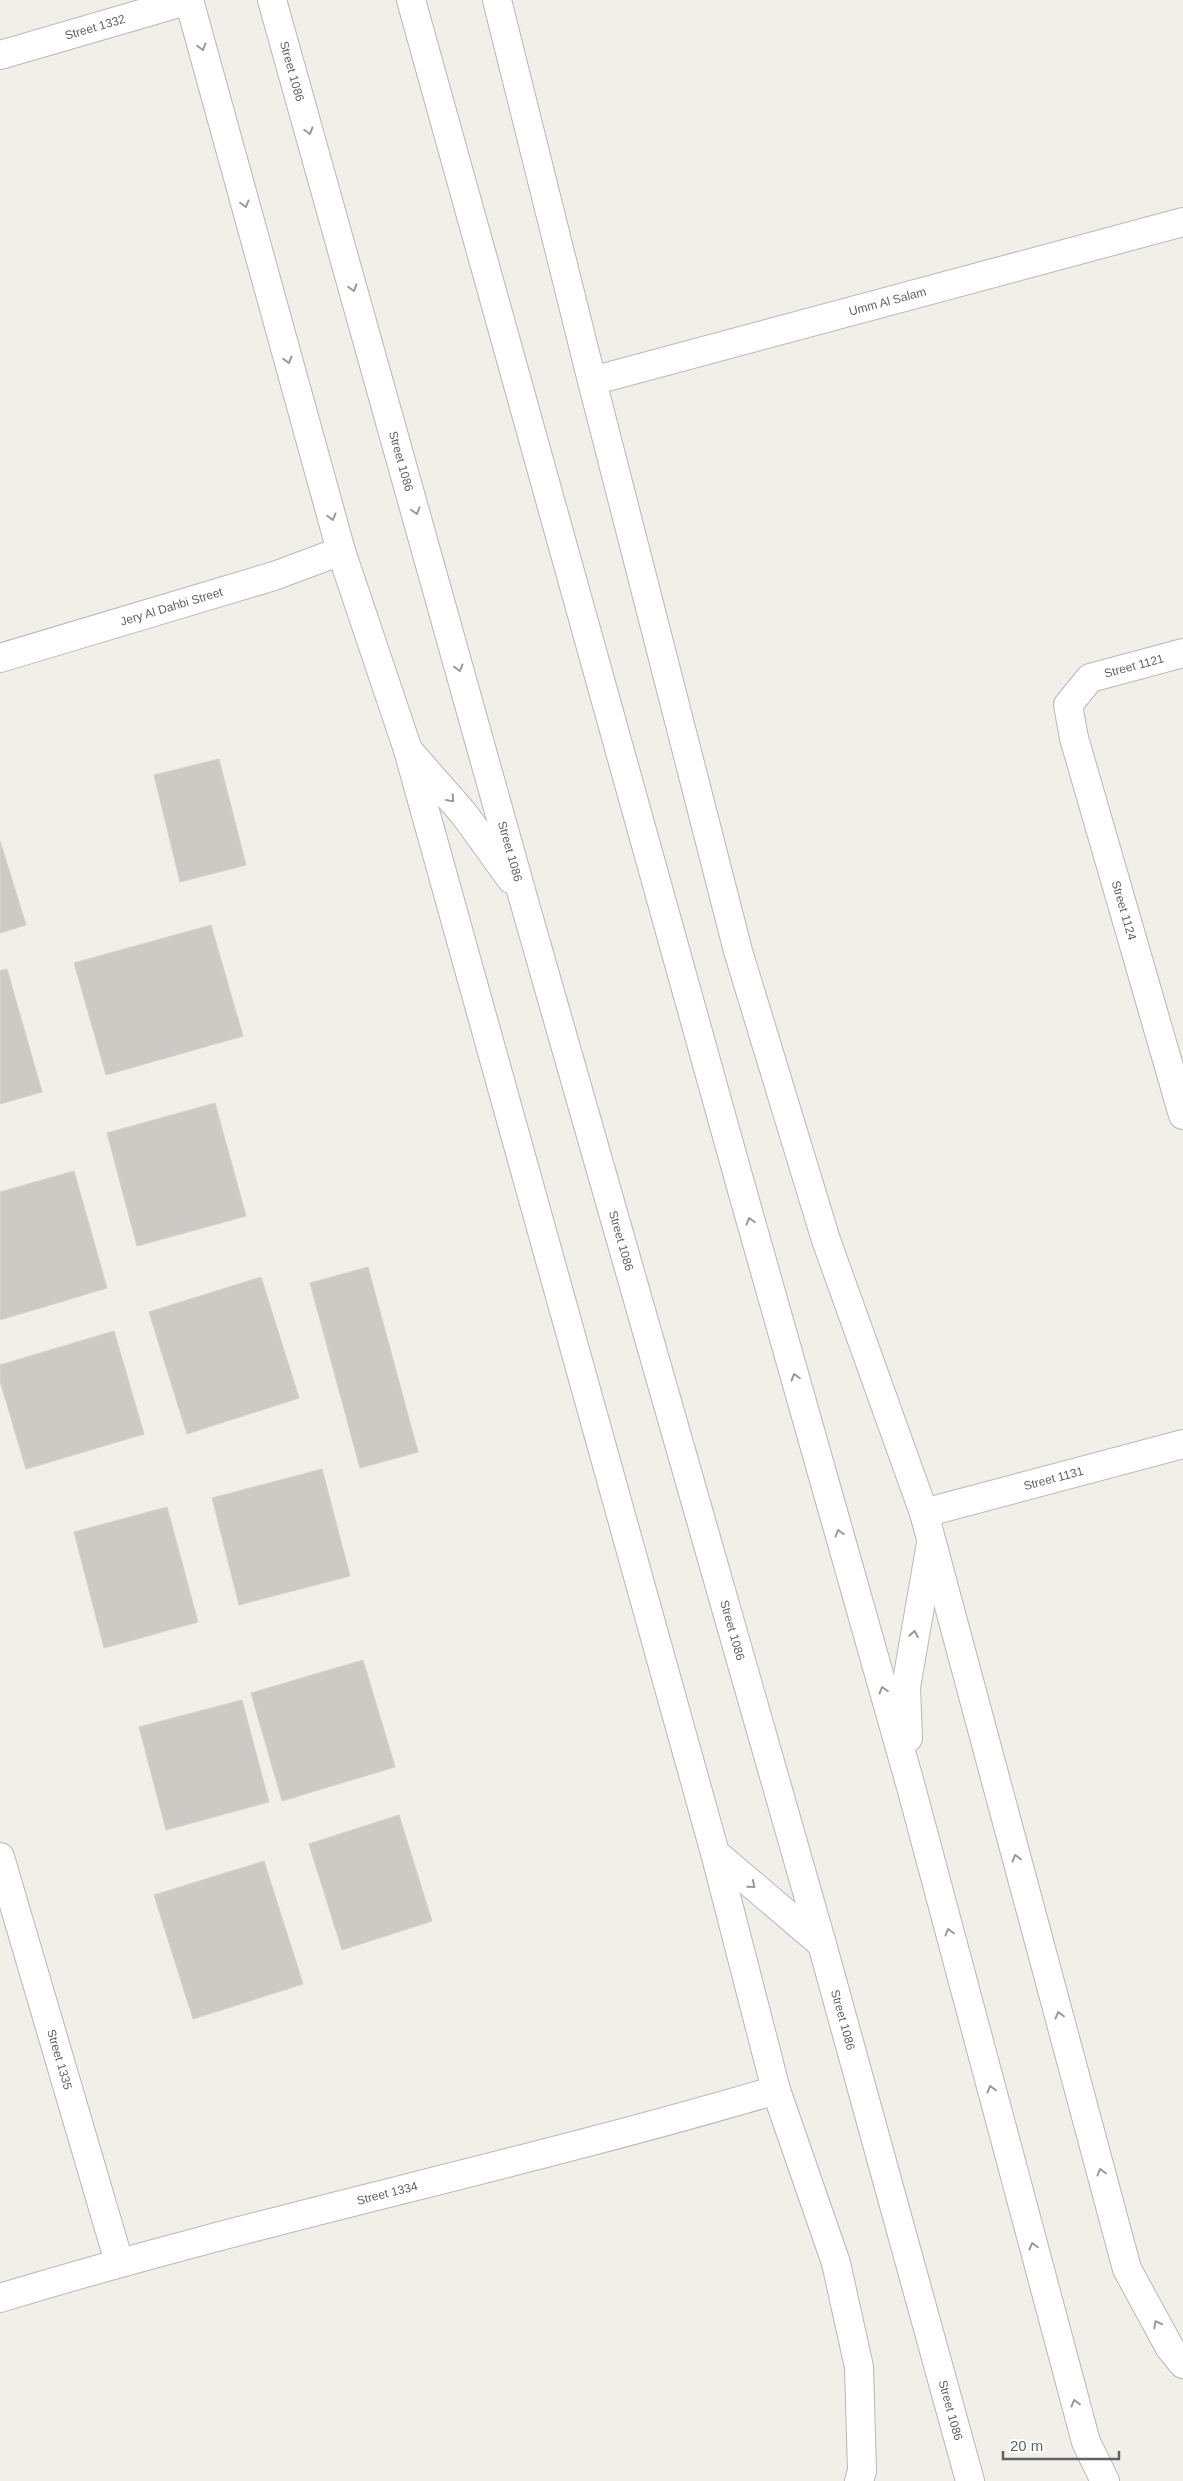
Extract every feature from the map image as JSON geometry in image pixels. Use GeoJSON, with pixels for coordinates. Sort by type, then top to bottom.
{"type":"FeatureCollection","features":[{"type":"Feature","properties":{"kind":"street"},"geometry":{"type":"LineString","coordinates":[[189,0],[341,551],[408,750],[715,1853],[776,2090],[836,2263],[859,2367],[862,2471],[859,2481]]}},
{"type":"Feature","properties":{"kind":"street","name":"Street 1332"},"geometry":{"type":"LineString","coordinates":[[0,55],[189,0]]}},
{"type":"Feature","properties":{"kind":"street","name":"Street 1086"},"geometry":{"type":"LineString","coordinates":[[272,0],[522,894],[822,1944],[970,2481]]}},
{"type":"Feature","properties":{"kind":"street"},"geometry":{"type":"LineString","coordinates":[[411,0],[734,1164],[911,1787],[1086,2442],[1105,2481]]}},
{"type":"Feature","properties":{"kind":"street"},"geometry":{"type":"LineString","coordinates":[[497,0],[592,381],[738,951],[826,1240],[924,1513],[1127,2269],[1170,2348],[1183,2364]]}},
{"type":"Feature","properties":{"kind":"street","name":"Umm Al Salam"},"geometry":{"type":"LineString","coordinates":[[592,381],[1183,222]]}},
{"type":"Feature","properties":{"kind":"street","name":"Jery Al Dahbi Street"},"geometry":{"type":"LineString","coordinates":[[0,658],[274,576],[341,551]]}},
{"type":"Feature","properties":{"kind":"street","name":"Street 1121"},"geometry":{"type":"LineString","coordinates":[[1068,705],[1090,678],[1183,653]]}},
{"type":"Feature","properties":{"kind":"street","name":"Street 1124"},"geometry":{"type":"LineString","coordinates":[[1068,705],[1074,738],[1174,1051],[1183,1115]]}},
{"type":"Feature","properties":{"kind":"street"},"geometry":{"type":"LineString","coordinates":[[408,750],[464,814],[522,894]]}},
{"type":"Feature","properties":{"kind":"street","name":"Street 1131"},"geometry":{"type":"LineString","coordinates":[[924,1513],[1183,1444]]}},
{"type":"Feature","properties":{"kind":"street"},"geometry":{"type":"LineString","coordinates":[[911,1787],[906,1687],[932,1543]]}},
{"type":"Feature","properties":{"kind":"street"},"geometry":{"type":"LineString","coordinates":[[715,1853],[822,1944]]}},
{"type":"Feature","properties":{"kind":"street","name":"Street 1335"},"geometry":{"type":"LineString","coordinates":[[0,1857],[119,2262]]}},
{"type":"Feature","properties":{"kind":"street","name":"Street 1334"},"geometry":{"type":"LineString","coordinates":[[0,2298],[119,2262],[670,2121],[776,2090]]}},
{"type":"Feature","properties":{"kind":"building"},"geometry":{"type":"Polygon","coordinates":[[[219,759],[246,865],[180,882],[154,775],[219,759]]]}},
{"type":"Feature","properties":{"kind":"building"},"geometry":{"type":"Polygon","coordinates":[[[0,841],[26,925],[0,933],[0,841]]]}},
{"type":"Feature","properties":{"kind":"building"},"geometry":{"type":"Polygon","coordinates":[[[211,925],[243,1036],[106,1075],[74,963],[211,925]]]}},
{"type":"Feature","properties":{"kind":"building"},"geometry":{"type":"Polygon","coordinates":[[[7,969],[42,1092],[0,1104],[0,971],[7,969]]]}},
{"type":"Feature","properties":{"kind":"building"},"geometry":{"type":"Polygon","coordinates":[[[215,1103],[246,1216],[137,1246],[107,1133],[215,1103]]]}},
{"type":"Feature","properties":{"kind":"building"},"geometry":{"type":"Polygon","coordinates":[[[74,1171],[107,1288],[0,1320],[0,1192],[74,1171]]]}},
{"type":"Feature","properties":{"kind":"building"},"geometry":{"type":"Polygon","coordinates":[[[368,1267],[418,1452],[360,1468],[310,1283],[368,1267]]]}},
{"type":"Feature","properties":{"kind":"building"},"geometry":{"type":"Polygon","coordinates":[[[261,1277],[299,1398],[187,1434],[149,1312],[261,1277]]]}},
{"type":"Feature","properties":{"kind":"building"},"geometry":{"type":"Polygon","coordinates":[[[114,1331],[144,1434],[26,1469],[0,1381],[0,1365],[114,1331]]]}},
{"type":"Feature","properties":{"kind":"building"},"geometry":{"type":"Polygon","coordinates":[[[322,1469],[350,1576],[239,1605],[212,1498],[322,1469]]]}},
{"type":"Feature","properties":{"kind":"building"},"geometry":{"type":"Polygon","coordinates":[[[167,1507],[198,1622],[104,1648],[74,1532],[167,1507]]]}},
{"type":"Feature","properties":{"kind":"building"},"geometry":{"type":"Polygon","coordinates":[[[363,1660],[395,1767],[282,1801],[251,1693],[363,1660]]]}},
{"type":"Feature","properties":{"kind":"building"},"geometry":{"type":"Polygon","coordinates":[[[242,1700],[269,1802],[166,1830],[139,1727],[242,1700]]]}},
{"type":"Feature","properties":{"kind":"building"},"geometry":{"type":"Polygon","coordinates":[[[399,1815],[432,1921],[342,1950],[309,1844],[399,1815]]]}},
{"type":"Feature","properties":{"kind":"building"},"geometry":{"type":"Polygon","coordinates":[[[264,1861],[303,1984],[193,2019],[154,1895],[264,1861]]]}}]}
